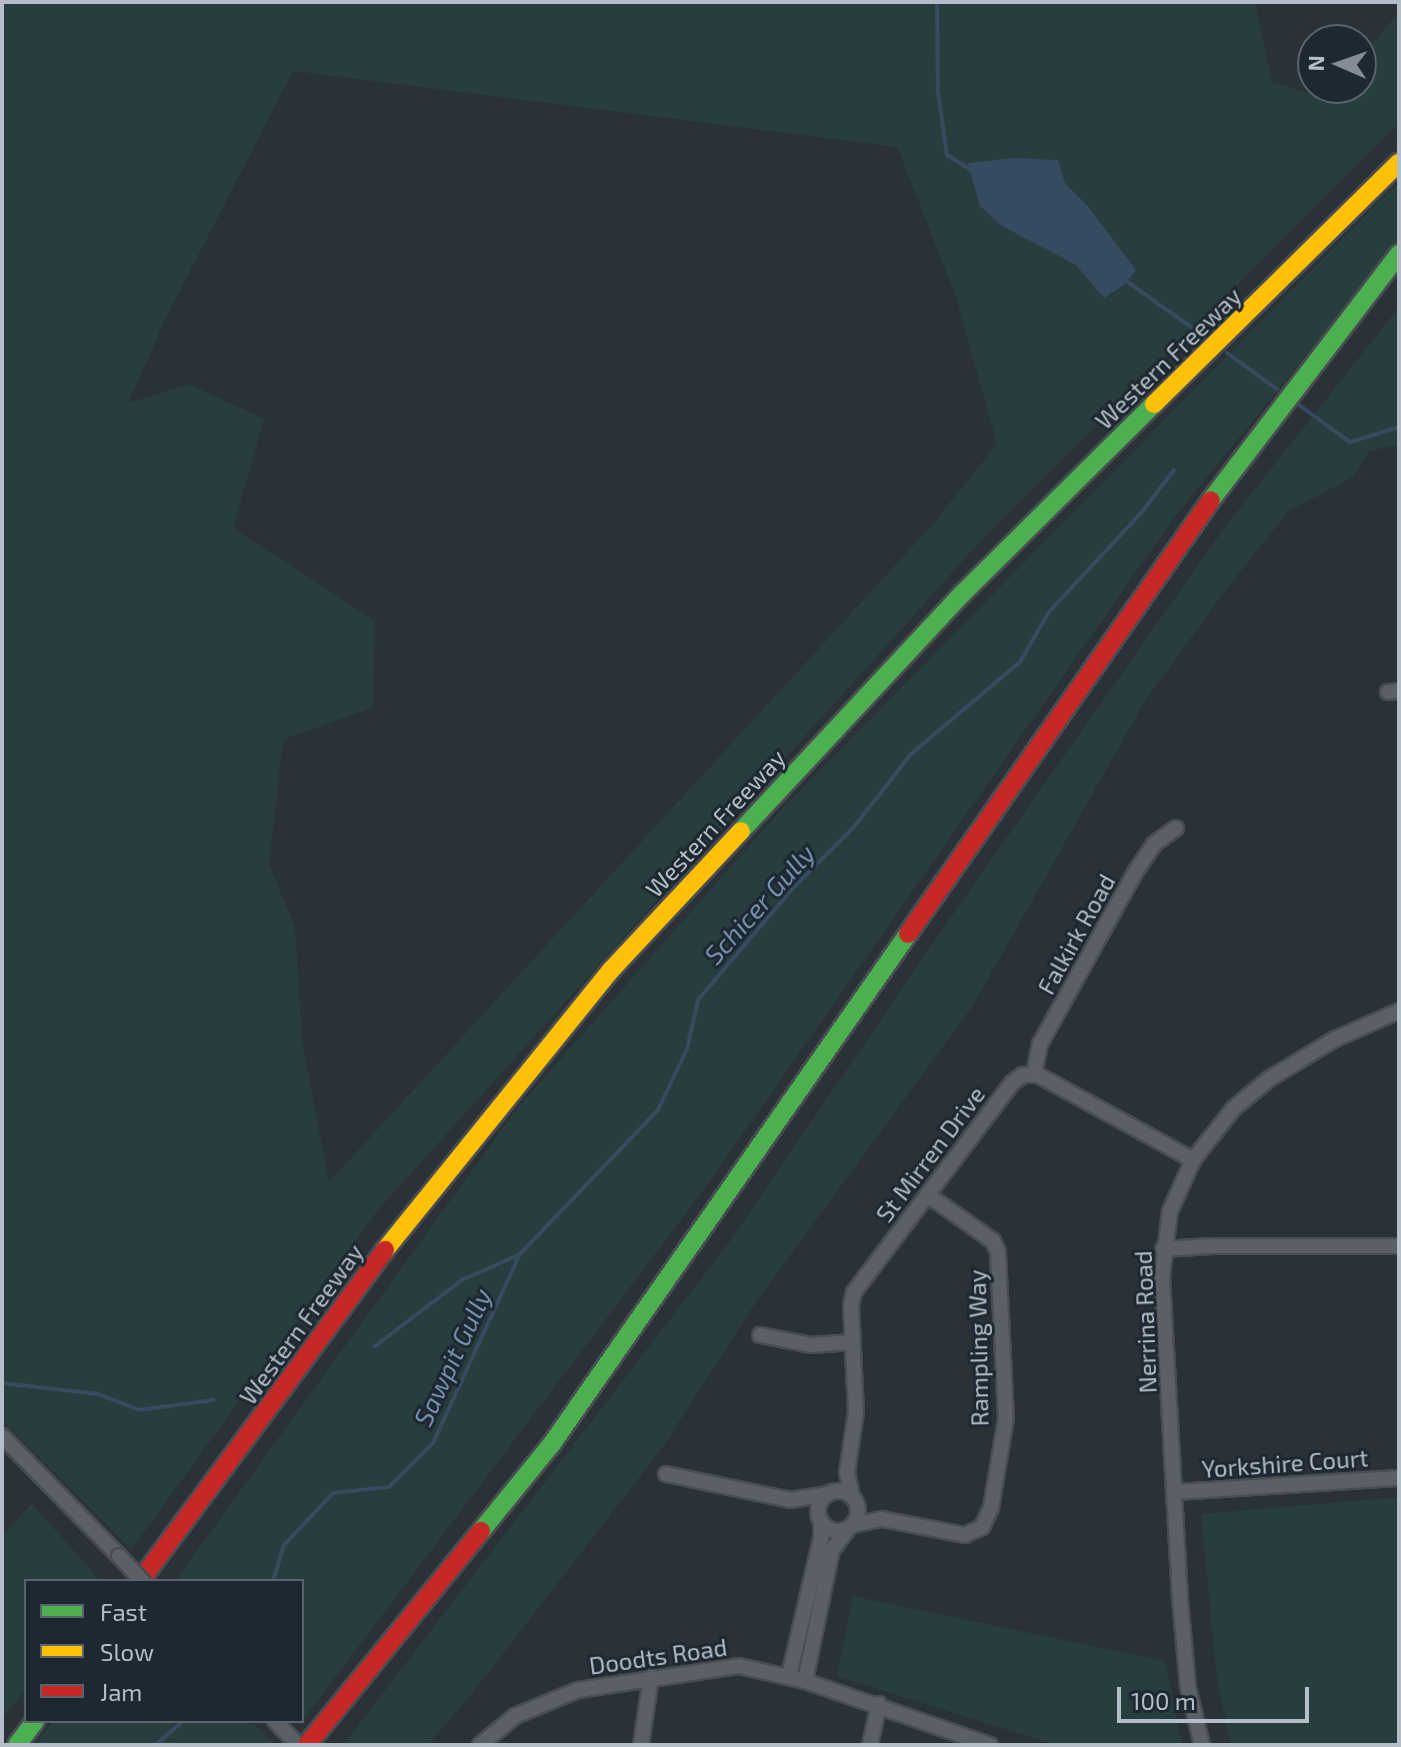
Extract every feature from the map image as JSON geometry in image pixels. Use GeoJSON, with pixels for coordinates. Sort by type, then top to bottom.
{"type":"FeatureCollection","features":[{"type":"Feature","properties":{"kind":"highway","name":"Western Freeway"},"geometry":{"type":"LineString","coordinates":[[142,1579],[397,1234],[611,970],[963,593],[1399,162]]}},
{"type":"Feature","properties":{"kind":"highway"},"geometry":{"type":"LineString","coordinates":[[307,1745],[551,1445],[1236,465],[1399,254]]}},
{"type":"Feature","properties":{"kind":"highway"},"geometry":{"type":"LineString","coordinates":[[17,1745],[34,1723]]}},
{"type":"Feature","properties":{"kind":"street","name":"Falkirk Road"},"geometry":{"type":"LineString","coordinates":[[1034,1074],[1040,1044],[1136,871],[1154,844],[1176,828]]}},
{"type":"Feature","properties":{"kind":"street","name":"Nerrina Road"},"geometry":{"type":"LineString","coordinates":[[1202,1745],[1183,1652],[1174,1492],[1164,1244],[1174,1196],[1193,1160],[1228,1114],[1269,1079],[1335,1039],[1399,1011]]}},
{"type":"Feature","properties":{"kind":"street"},"geometry":{"type":"LineString","coordinates":[[1034,1074],[1193,1160]]}},
{"type":"Feature","properties":{"kind":"street","name":"St Mirren Drive"},"geometry":{"type":"LineString","coordinates":[[853,1497],[847,1472],[856,1400],[851,1306],[856,1287],[1012,1083],[1023,1075],[1034,1074]]}},
{"type":"Feature","properties":{"kind":"street","name":"Rampling Way"},"geometry":{"type":"LineString","coordinates":[[893,1521],[957,1534],[978,1530],[991,1508],[1006,1418],[998,1252],[993,1241],[928,1195]]}},
{"type":"Feature","properties":{"kind":"street"},"geometry":{"type":"LineString","coordinates":[[1164,1244],[1399,1246]]}},
{"type":"Feature","properties":{"kind":"street"},"geometry":{"type":"LineString","coordinates":[[760,1335],[812,1345],[853,1342]]}},
{"type":"Feature","properties":{"kind":"street"},"geometry":{"type":"LineString","coordinates":[[2,1436],[139,1579]]}},
{"type":"Feature","properties":{"kind":"street","name":"St Mirren Drive"},"geometry":{"type":"LineString","coordinates":[[829,1493],[851,1447]]}},
{"type":"Feature","properties":{"kind":"street"},"geometry":{"type":"LineString","coordinates":[[666,1474],[790,1500],[834,1531],[876,1519],[893,1521]]}},
{"type":"Feature","properties":{"kind":"street","name":"Yorkshire Court"},"geometry":{"type":"LineString","coordinates":[[1174,1492],[1399,1478]]}},
{"type":"Feature","properties":{"kind":"street"},"geometry":{"type":"LineString","coordinates":[[790,1500],[841,1491],[893,1521]]}},
{"type":"Feature","properties":{"kind":"street"},"geometry":{"type":"LineString","coordinates":[[789,1676],[821,1539],[819,1504],[829,1493]]}},
{"type":"Feature","properties":{"kind":"street"},"geometry":{"type":"LineString","coordinates":[[805,1681],[832,1550],[859,1510],[853,1497]]}},
{"type":"Feature","properties":{"kind":"street","name":"Doodts Road"},"geometry":{"type":"LineString","coordinates":[[480,1745],[515,1716],[554,1698],[651,1677],[739,1666],[789,1676],[879,1704],[990,1745]]}},
{"type":"Feature","properties":{"kind":"street"},"geometry":{"type":"LineString","coordinates":[[641,1745],[651,1677]]}},
{"type":"Feature","properties":{"kind":"street"},"geometry":{"type":"LineString","coordinates":[[870,1745],[879,1704]]}},
{"type":"Feature","properties":{"kind":"street"},"geometry":{"type":"LineString","coordinates":[[277,1723],[298,1745]]}},
{"type":"Feature","properties":{"kind":"green space"},"geometry":{"type":"Polygon","coordinates":[[[2,2],[1255,2],[1272,82],[1297,89],[1297,104],[1377,104],[1377,39],[1399,12],[1399,123],[977,545],[378,1210],[131,1550],[2,1420],[2,2]],[[293,71],[166,318],[128,403],[189,384],[264,419],[233,528],[375,621],[373,707],[283,740],[269,865],[295,927],[302,1041],[329,1182],[933,524],[997,444],[954,291],[897,147],[293,71]]]}},
{"type":"Feature","properties":{"kind":"green space"},"geometry":{"type":"Polygon","coordinates":[[[1399,181],[1399,241],[1173,519],[702,1192],[306,1716],[304,1579],[176,1579],[518,1107],[782,809],[1399,181]]]}},
{"type":"Feature","properties":{"kind":"green space"},"geometry":{"type":"Polygon","coordinates":[[[1399,307],[1399,445],[1369,451],[1353,477],[1289,511],[1231,583],[1145,701],[972,1007],[756,1302],[663,1447],[478,1686],[428,1745],[343,1745],[727,1245],[955,911],[1224,528],[1399,307]]]}},
{"type":"Feature","properties":{"kind":"green space"},"geometry":{"type":"Polygon","coordinates":[[[1399,1497],[1399,1745],[1231,1745],[1217,1680],[1201,1514],[1399,1497]]]}},
{"type":"Feature","properties":{"kind":"green space"},"geometry":{"type":"Polygon","coordinates":[[[32,1504],[99,1579],[24,1579],[24,1692],[2,1719],[2,1535],[32,1504]]]}},
{"type":"Feature","properties":{"kind":"green space"},"geometry":{"type":"Polygon","coordinates":[[[853,1596],[1165,1661],[1182,1745],[1055,1745],[837,1676],[853,1596]]]}},
{"type":"Feature","properties":{"kind":"green space"},"geometry":{"type":"Polygon","coordinates":[[[52,1723],[254,1723],[275,1745],[35,1745],[52,1723]]]}},
{"type":"Feature","properties":{"kind":"water"},"geometry":{"type":"Polygon","coordinates":[[[1013,158],[1058,160],[1065,183],[1087,205],[1136,270],[1125,284],[1104,298],[1076,265],[1002,226],[980,206],[968,163],[1013,158]]]}},
{"type":"Feature","properties":{"kind":"waterway"},"geometry":{"type":"LineString","coordinates":[[937,2],[938,92],[947,155],[974,172]]}},
{"type":"Feature","properties":{"kind":"waterway"},"geometry":{"type":"LineString","coordinates":[[1125,280],[1205,337]]}},
{"type":"Feature","properties":{"kind":"waterway","name":"Schicer Gully"},"geometry":{"type":"LineString","coordinates":[[1227,353],[1277,389]]}},
{"type":"Feature","properties":{"kind":"waterway"},"geometry":{"type":"LineString","coordinates":[[1299,405],[1350,442],[1399,427]]}},
{"type":"Feature","properties":{"kind":"waterway","name":"Schicer Gully"},"geometry":{"type":"LineString","coordinates":[[375,1346],[462,1280],[519,1255],[658,1110],[687,1049],[698,1000],[792,889],[854,827],[911,754],[1020,662],[1049,612],[1141,513],[1174,470]]}},
{"type":"Feature","properties":{"kind":"waterway","name":"Sawpit Gully"},"geometry":{"type":"LineString","coordinates":[[274,1579],[284,1545],[333,1493],[389,1487],[433,1443],[519,1256]]}},
{"type":"Feature","properties":{"kind":"waterway","name":"Schicer Gully"},"geometry":{"type":"LineString","coordinates":[[2,1383],[98,1394],[140,1410],[213,1400]]}},
{"type":"Feature","properties":{"kind":"waterway","name":"Sawpit Gully"},"geometry":{"type":"LineString","coordinates":[[156,1745],[181,1723]]}},
{"type":"Feature","properties":{"kind":"traffic: fast"},"geometry":{"type":"LineString","coordinates":[[1211,500],[1399,254]]}},
{"type":"Feature","properties":{"kind":"traffic: fast"},"geometry":{"type":"LineString","coordinates":[[741,831],[963,593],[1154,404]]}},
{"type":"Feature","properties":{"kind":"traffic: fast"},"geometry":{"type":"LineString","coordinates":[[481,1531],[551,1445],[908,934]]}},
{"type":"Feature","properties":{"kind":"traffic: fast"},"geometry":{"type":"LineString","coordinates":[[17,1745],[34,1723]]}},
{"type":"Feature","properties":{"kind":"traffic: slow"},"geometry":{"type":"LineString","coordinates":[[1154,404],[1399,162]]}},
{"type":"Feature","properties":{"kind":"traffic: slow"},"geometry":{"type":"LineString","coordinates":[[385,1250],[611,970],[741,831]]}},
{"type":"Feature","properties":{"kind":"traffic: jam"},"geometry":{"type":"LineString","coordinates":[[908,934],[1211,500]]}},
{"type":"Feature","properties":{"kind":"traffic: jam"},"geometry":{"type":"LineString","coordinates":[[141,1579],[385,1250]]}},
{"type":"Feature","properties":{"kind":"traffic: jam"},"geometry":{"type":"LineString","coordinates":[[307,1745],[481,1531]]}}]}
